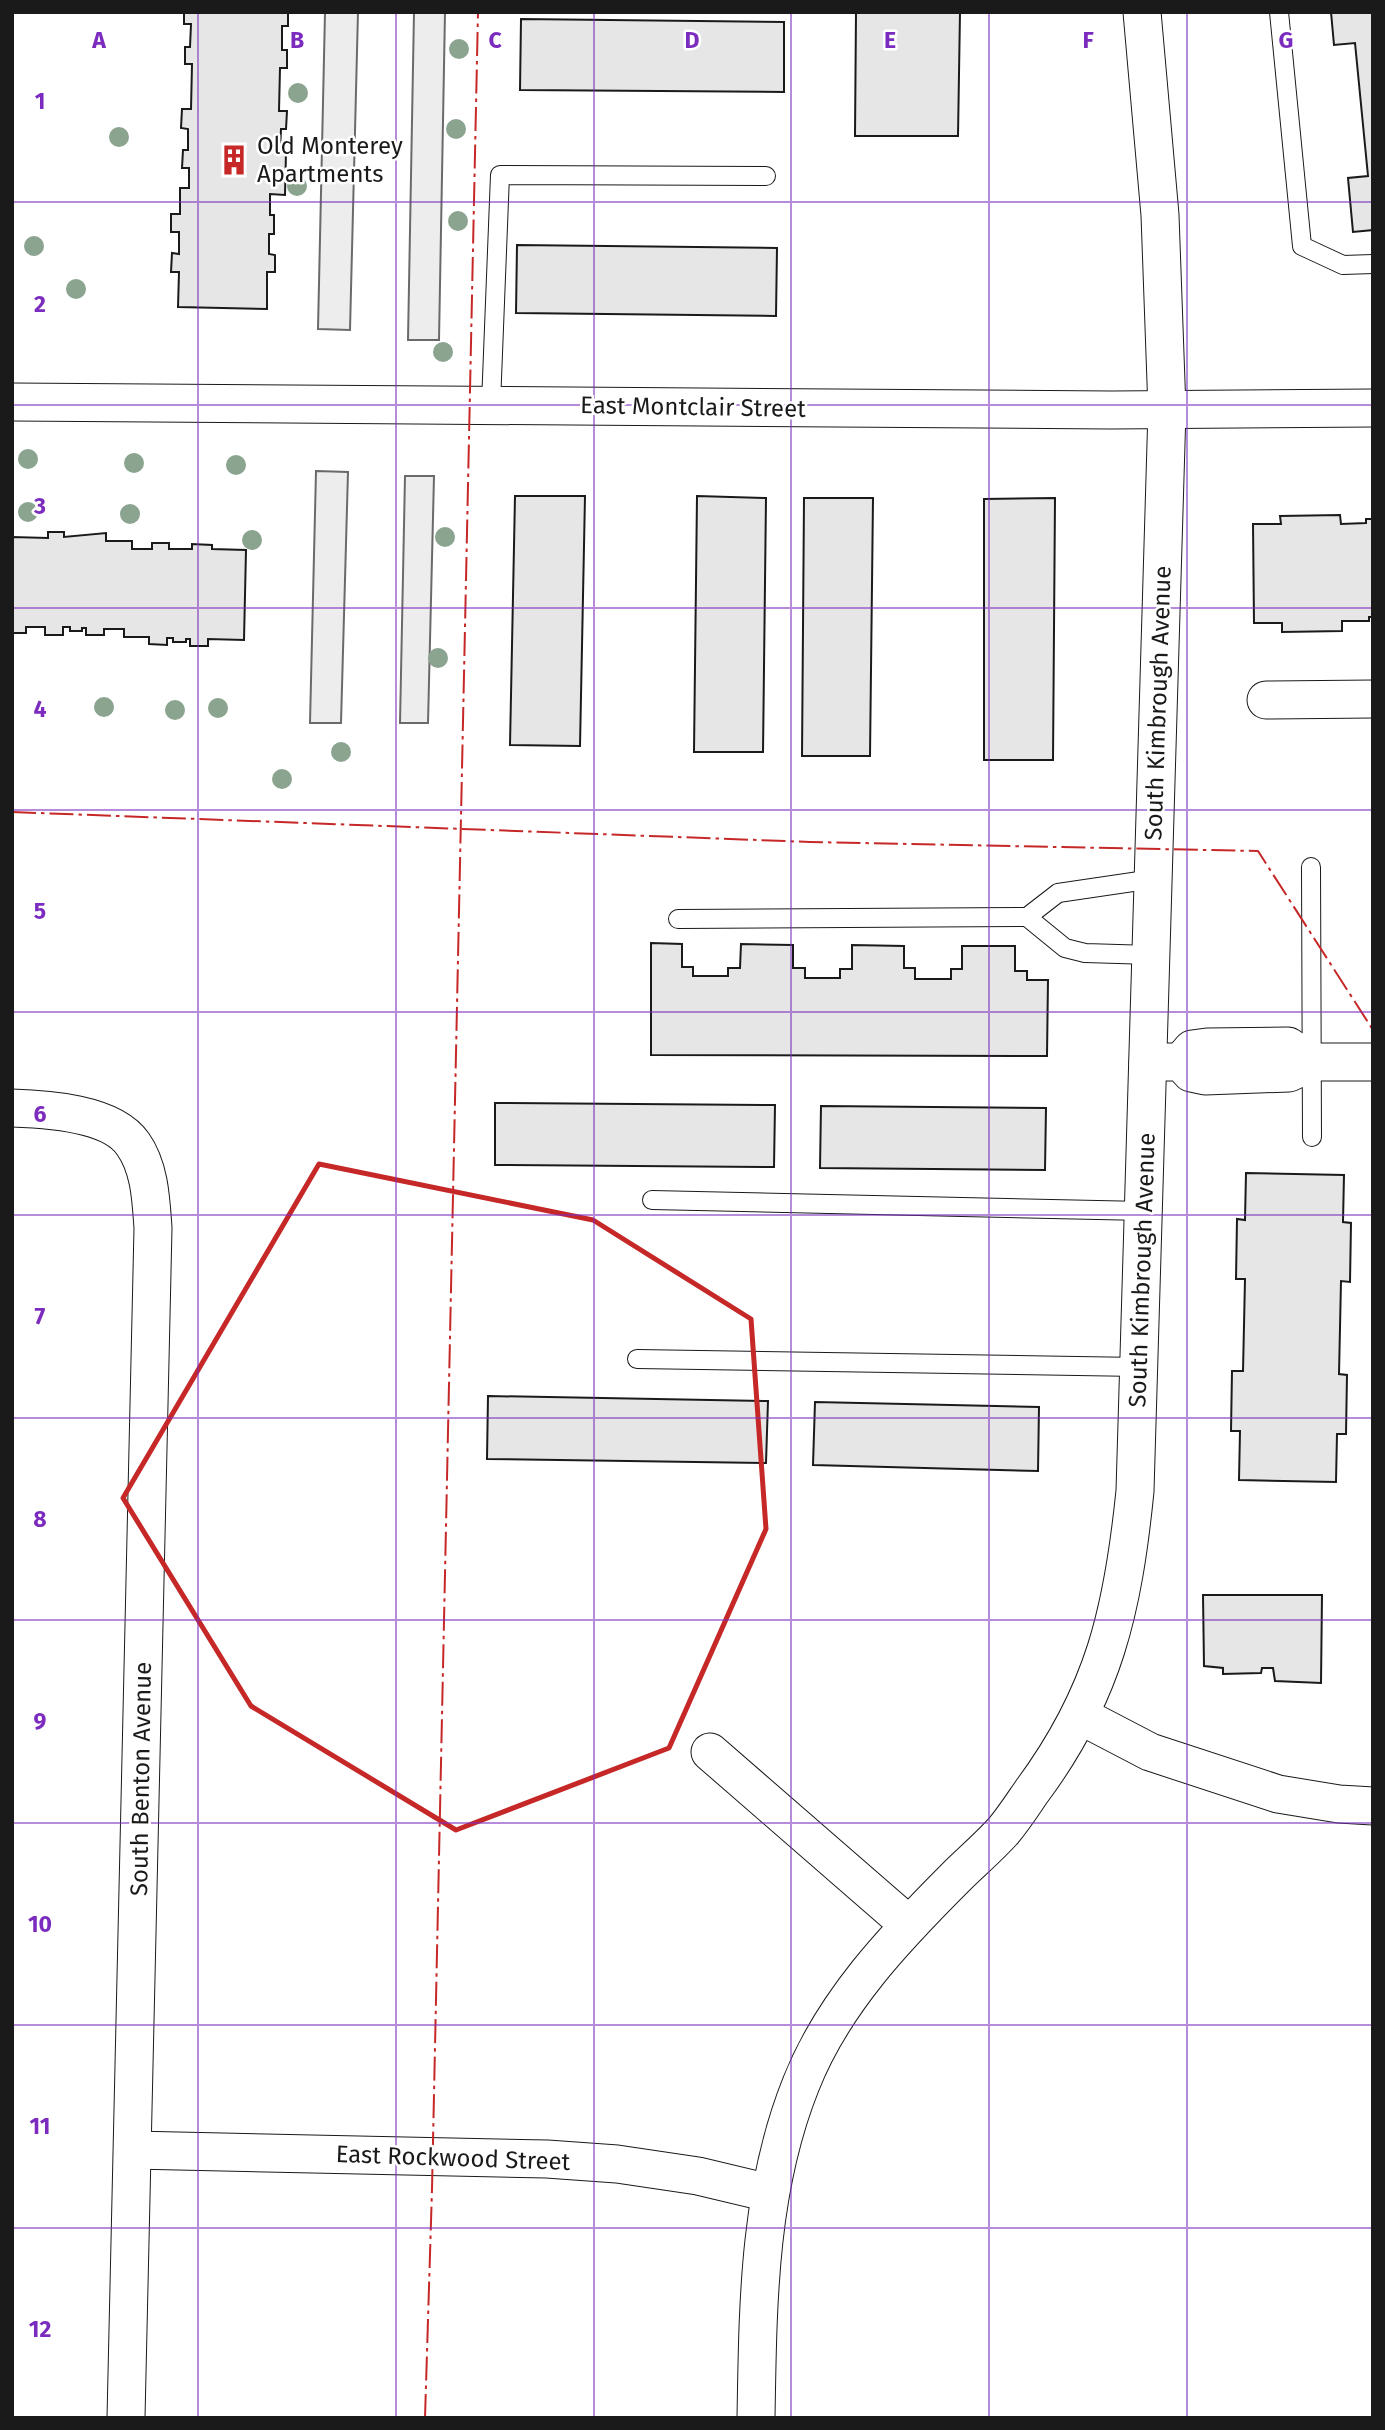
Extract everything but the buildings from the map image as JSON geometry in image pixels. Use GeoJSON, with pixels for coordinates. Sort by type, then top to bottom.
{"type":"FeatureCollection","features":[{"type":"Feature","properties":{"kind":"street","name":"South Kimbrough Avenue"},"geometry":{"type":"LineString","coordinates":[[756,2418],[761,2255],[769,2193],[801,2083],[828,2029],[865,1974],[909,1924],[1004,1829],[1048,1769],[1081,1716],[1105,1658],[1120,1604],[1130,1548],[1135,1491],[1144,1211],[1164,1062],[1151,955],[1167,410],[1160,215],[1142,12]]}},
{"type":"Feature","properties":{"kind":"street","name":"East Montclair Street"},"geometry":{"type":"LineString","coordinates":[[12,402],[1167,410],[1373,408]]}},
{"type":"Feature","properties":{"kind":"street"},"geometry":{"type":"LineString","coordinates":[[1266,700],[1373,699]]}},
{"type":"Feature","properties":{"kind":"street"},"geometry":{"type":"LineString","coordinates":[[1164,1062],[1205,1076],[1289,1073],[1312,1062],[1373,1062]]}},
{"type":"Feature","properties":{"kind":"street","name":"South Benton Avenue"},"geometry":{"type":"LineString","coordinates":[[12,1108],[44,1109],[90,1117],[133,1143],[147,1176],[153,1228],[126,2418]]}},
{"type":"Feature","properties":{"kind":"street"},"geometry":{"type":"LineString","coordinates":[[1081,1716],[1150,1752],[1278,1794],[1339,1804],[1373,1806]]}},
{"type":"Feature","properties":{"kind":"street"},"geometry":{"type":"LineString","coordinates":[[710,1752],[909,1924]]}},
{"type":"Feature","properties":{"kind":"street","name":"East Rockwood Street"},"geometry":{"type":"LineString","coordinates":[[133,2150],[548,2159],[617,2164],[698,2176],[769,2193]]}},
{"type":"Feature","properties":{"kind":"lane"},"geometry":{"type":"LineString","coordinates":[[1279,12],[1302,246],[1343,265],[1373,264]]}},
{"type":"Feature","properties":{"kind":"lane"},"geometry":{"type":"LineString","coordinates":[[491,404],[500,175],[766,176]]}},
{"type":"Feature","properties":{"kind":"lane"},"geometry":{"type":"LineString","coordinates":[[1311,867],[1312,1137]]}},
{"type":"Feature","properties":{"kind":"lane"},"geometry":{"type":"LineString","coordinates":[[678,919],[1027,917],[1058,893],[1153,879]]}},
{"type":"Feature","properties":{"kind":"lane"},"geometry":{"type":"LineString","coordinates":[[1027,917],[1065,948],[1086,953],[1151,955]]}},
{"type":"Feature","properties":{"kind":"lane"},"geometry":{"type":"LineString","coordinates":[[652,1200],[1144,1211]]}},
{"type":"Feature","properties":{"kind":"lane"},"geometry":{"type":"LineString","coordinates":[[637,1359],[1139,1367]]}},
{"type":"Feature","properties":{"kind":"highlighted area"},"geometry":{"type":"Polygon","coordinates":[[[319,1164],[593,1220],[751,1319],[766,1529],[669,1748],[456,1830],[251,1706],[123,1498],[319,1164]]]}},
{"type":"Feature","properties":{"kind":"shaded area"},"geometry":{"type":"Polygon","coordinates":[[[325,12],[358,12],[350,330],[318,329],[325,12]]]}},
{"type":"Feature","properties":{"kind":"shaded area"},"geometry":{"type":"Polygon","coordinates":[[[414,12],[445,12],[439,340],[408,340],[414,12]]]}},
{"type":"Feature","properties":{"kind":"shaded area"},"geometry":{"type":"Polygon","coordinates":[[[316,471],[348,472],[341,723],[310,723],[316,471]]]}},
{"type":"Feature","properties":{"kind":"shaded area"},"geometry":{"type":"Polygon","coordinates":[[[405,476],[434,476],[428,723],[400,723],[405,476]]]}},
{"type":"Feature","properties":{"kind":"power"},"geometry":{"type":"LineString","coordinates":[[425,2418],[478,12]]}},
{"type":"Feature","properties":{"kind":"power"},"geometry":{"type":"LineString","coordinates":[[12,812],[810,842],[1258,851],[1373,1030]]}},
{"type":"Feature","properties":{"kind":"place","name":"Old Monterey Apartments"},"geometry":{"type":"Point","coordinates":[234,160]}}]}
